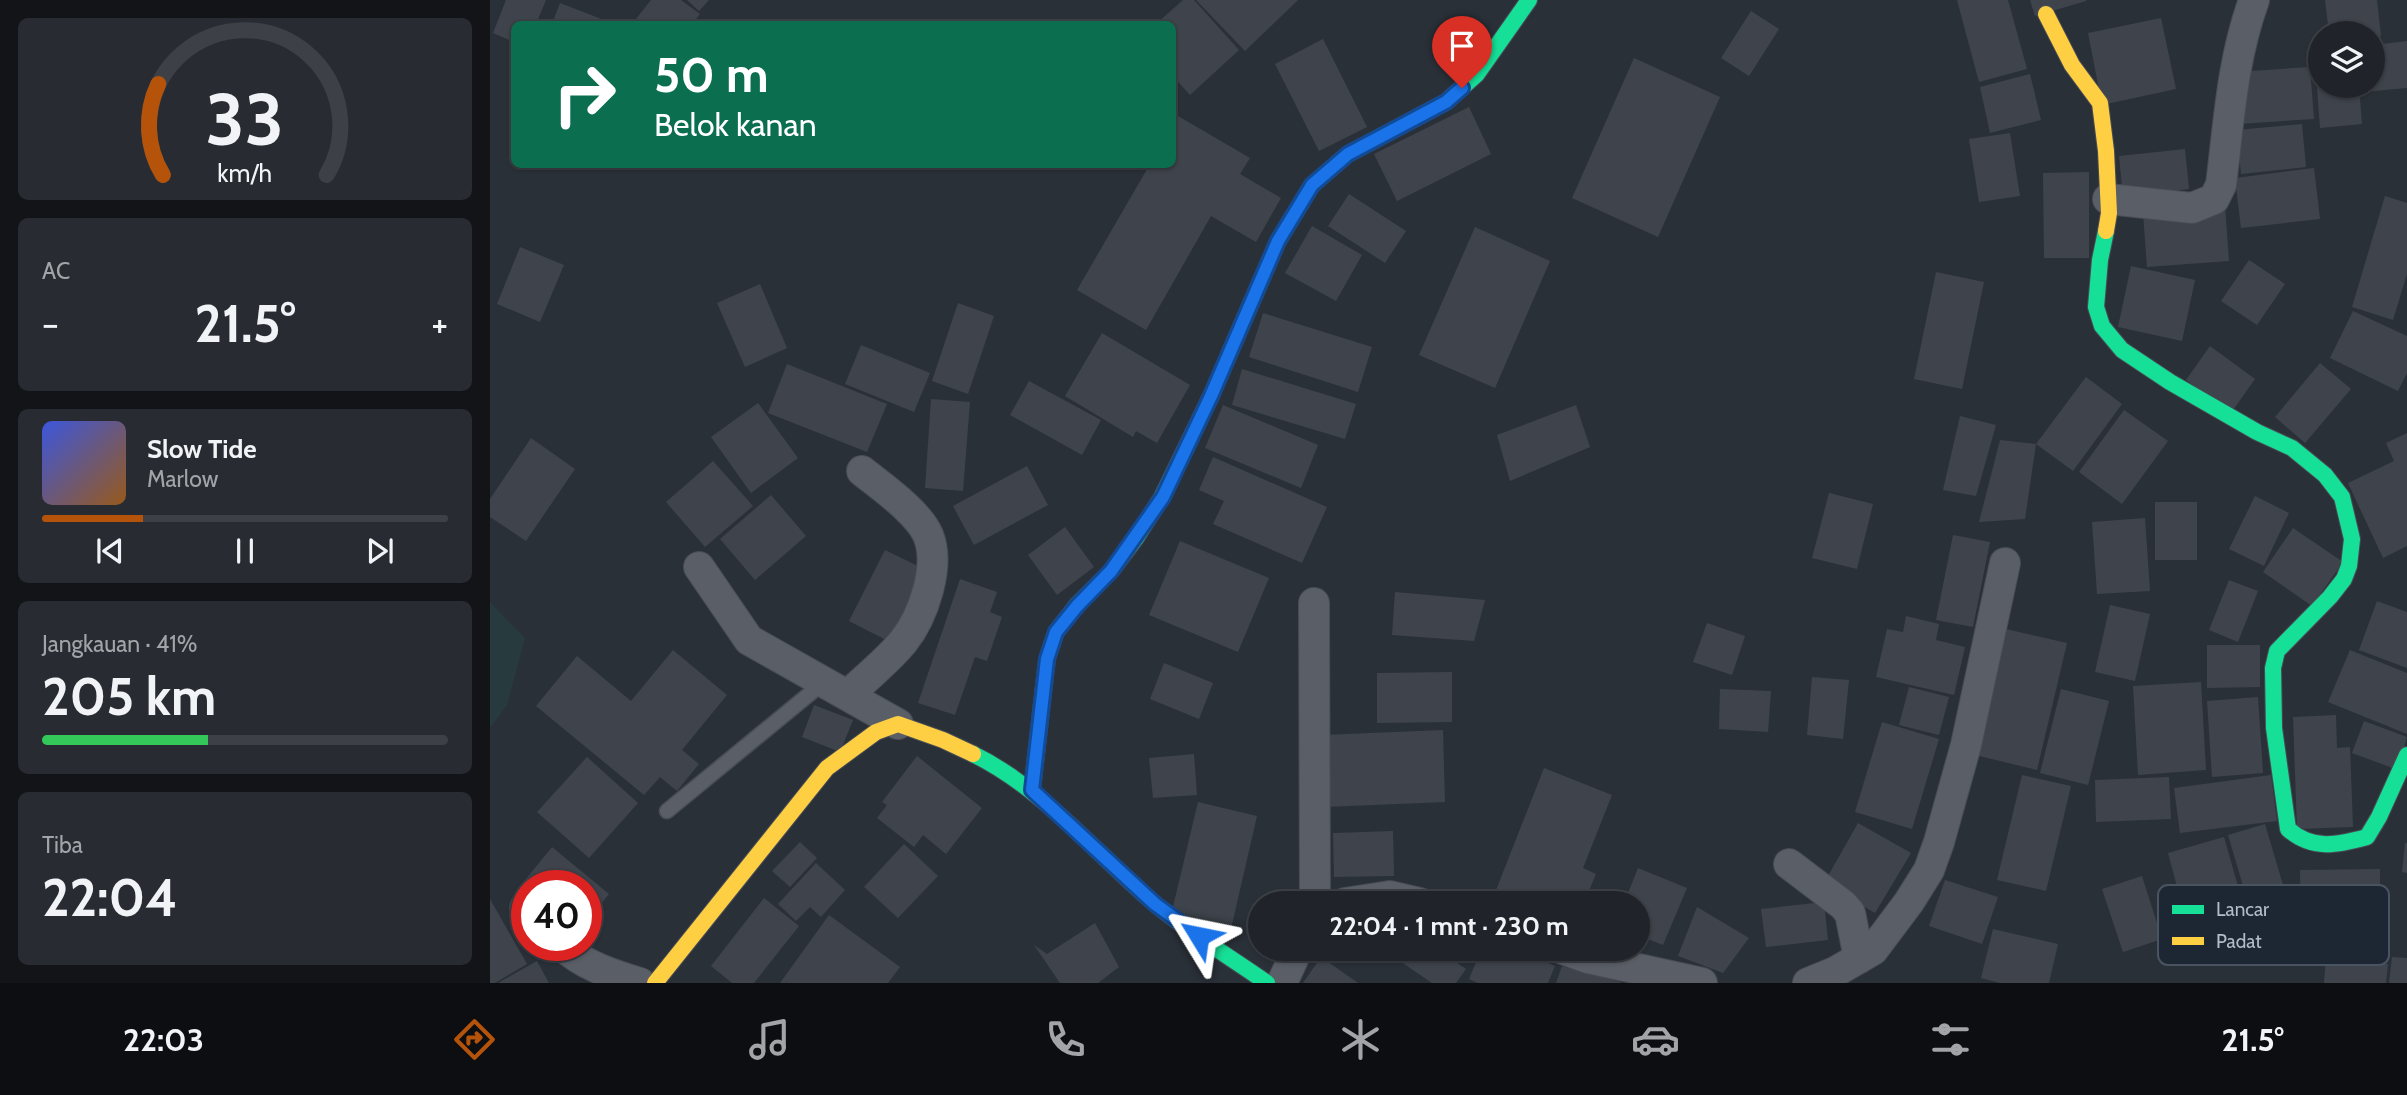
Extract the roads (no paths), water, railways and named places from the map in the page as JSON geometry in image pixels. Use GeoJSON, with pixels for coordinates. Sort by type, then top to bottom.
{"type":"FeatureCollection","features":[{"type":"Feature","properties":{"kind":"street"},"geometry":{"type":"LineString","coordinates":[[1032,790],[1047,659],[1056,632],[1111,571],[1163,497],[1211,396],[1278,241],[1312,185],[1348,154],[1446,102],[1478,74],[1529,0]]}},
{"type":"Feature","properties":{"kind":"street"},"geometry":{"type":"LineString","coordinates":[[2108,199],[2192,208],[2214,199],[2221,185],[2234,68],[2255,0]]}},
{"type":"Feature","properties":{"kind":"street"},"geometry":{"type":"LineString","coordinates":[[2046,13],[2067,55],[2100,103],[2109,213],[2095,307],[2102,326],[2122,350],[2169,382],[2292,449],[2325,475],[2342,497],[2351,539],[2349,566],[2344,579],[2277,651],[2273,668],[2274,728],[2288,829],[2298,841],[2314,844],[2339,846],[2367,837],[2407,755]]}},
{"type":"Feature","properties":{"kind":"street"},"geometry":{"type":"LineString","coordinates":[[837,688],[904,641],[927,596],[933,565],[928,535],[906,507],[863,471]]}},
{"type":"Feature","properties":{"kind":"street"},"geometry":{"type":"LineString","coordinates":[[1808,983],[1835,972],[1873,950],[1929,870],[1966,745],[2005,563]]}},
{"type":"Feature","properties":{"kind":"street"},"geometry":{"type":"LineString","coordinates":[[699,567],[749,640],[898,724],[943,740],[995,765],[1032,790],[1155,904],[1267,983]]}},
{"type":"Feature","properties":{"kind":"street"},"geometry":{"type":"LineString","coordinates":[[1314,603],[1315,891]]}},
{"type":"Feature","properties":{"kind":"street"},"geometry":{"type":"LineString","coordinates":[[655,983],[827,768],[876,733],[898,724]]}},
{"type":"Feature","properties":{"kind":"street"},"geometry":{"type":"LineString","coordinates":[[1789,864],[1850,913],[1859,958]]}},
{"type":"Feature","properties":{"kind":"street"},"geometry":{"type":"LineString","coordinates":[[586,961],[610,975],[640,983]]}},
{"type":"Feature","properties":{"kind":"street"},"geometry":{"type":"LineString","coordinates":[[1282,983],[1292,961]]}},
{"type":"Feature","properties":{"kind":"street"},"geometry":{"type":"LineString","coordinates":[[1602,961],[1702,983]]}},
{"type":"Feature","properties":{"kind":"lane"},"geometry":{"type":"LineString","coordinates":[[667,811],[837,688]]}}]}
